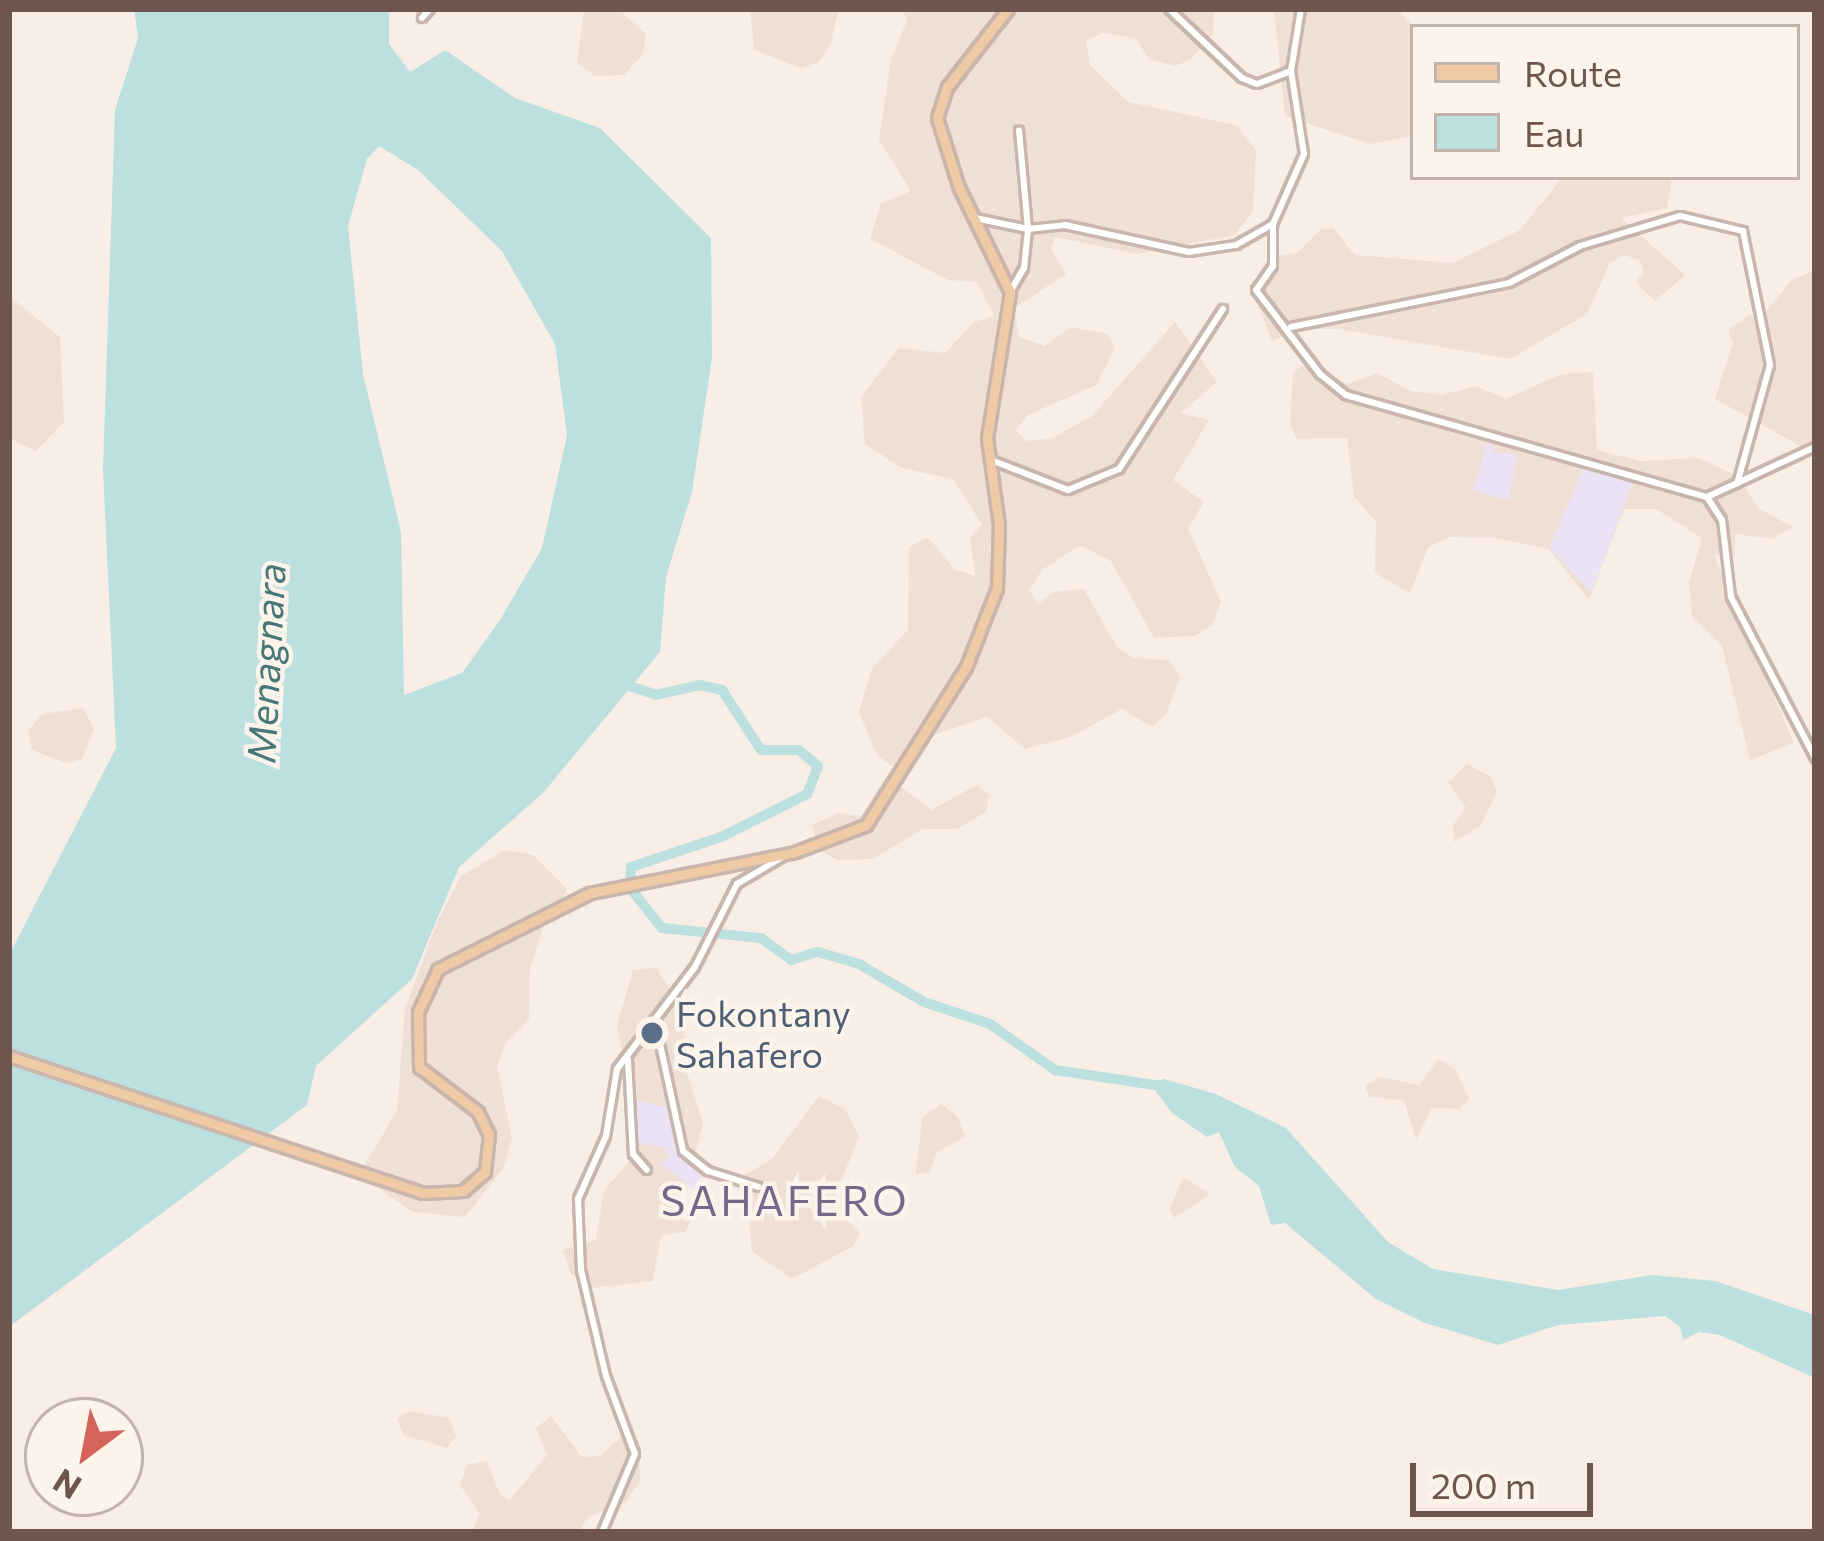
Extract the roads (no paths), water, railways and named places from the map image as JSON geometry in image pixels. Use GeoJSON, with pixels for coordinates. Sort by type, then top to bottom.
{"type":"FeatureCollection","features":[{"type":"Feature","properties":{"kind":"main road"},"geometry":{"type":"LineString","coordinates":[[9,1056],[423,1193],[464,1191],[491,1154],[478,1112],[418,1066],[418,1012],[438,969],[616,886],[795,852],[852,836],[882,808],[981,639],[999,568],[987,460],[1010,326],[1010,292],[940,144],[938,108],[1008,9]]}},
{"type":"Feature","properties":{"kind":"street"},"geometry":{"type":"LineString","coordinates":[[422,18],[430,9]]}},
{"type":"Feature","properties":{"kind":"street"},"geometry":{"type":"LineString","coordinates":[[1169,9],[1242,78],[1257,83],[1291,71]]}},
{"type":"Feature","properties":{"kind":"street"},"geometry":{"type":"LineString","coordinates":[[1301,9],[1291,71],[1304,154],[1273,224],[1273,266],[1256,290],[1292,327],[1321,374],[1346,394],[1707,497],[1723,520],[1738,614],[1815,758]]}},
{"type":"Feature","properties":{"kind":"street"},"geometry":{"type":"LineString","coordinates":[[1010,292],[1024,268],[1028,229],[1018,130]]}},
{"type":"Feature","properties":{"kind":"street"},"geometry":{"type":"LineString","coordinates":[[1292,327],[1510,283],[1580,246],[1679,216],[1743,230],[1770,365],[1737,484]]}},
{"type":"Feature","properties":{"kind":"street"},"geometry":{"type":"LineString","coordinates":[[973,218],[1028,229],[1065,225],[1190,252],[1236,245],[1273,224]]}},
{"type":"Feature","properties":{"kind":"street"},"geometry":{"type":"LineString","coordinates":[[987,460],[1068,490],[1119,469],[1223,309]]}},
{"type":"Feature","properties":{"kind":"street"},"geometry":{"type":"LineString","coordinates":[[1707,497],[1815,446]]}},
{"type":"Feature","properties":{"kind":"street"},"geometry":{"type":"LineString","coordinates":[[602,1532],[635,1454],[606,1376],[575,1224],[606,1136],[609,1089],[706,945],[736,884],[795,852]]}},
{"type":"Feature","properties":{"kind":"street"},"geometry":{"type":"LineString","coordinates":[[655,1021],[683,1151],[709,1171],[759,1187]]}},
{"type":"Feature","properties":{"kind":"street"},"geometry":{"type":"LineString","coordinates":[[628,1055],[633,1154],[647,1170]]}},
{"type":"Feature","properties":{"kind":"water","name":"Menagnara"},"geometry":{"type":"Polygon","coordinates":[[[134,9],[389,9],[389,44],[410,72],[445,50],[515,98],[600,128],[711,238],[712,358],[692,492],[666,577],[660,652],[543,793],[459,867],[412,979],[316,1066],[307,1105],[9,1327],[9,955],[116,748],[103,468],[115,110],[138,38],[134,9]],[[379,146],[367,159],[348,226],[363,374],[401,532],[404,695],[462,673],[500,620],[542,548],[567,435],[555,344],[502,251],[418,170],[379,146]]]}},
{"type":"Feature","properties":{"kind":"water"},"geometry":{"type":"Polygon","coordinates":[[[1164,1079],[1216,1094],[1286,1128],[1388,1242],[1433,1269],[1558,1290],[1652,1275],[1715,1281],[1815,1315],[1815,1378],[1720,1335],[1699,1332],[1683,1340],[1680,1327],[1665,1316],[1558,1325],[1498,1345],[1425,1323],[1376,1299],[1285,1223],[1271,1225],[1259,1186],[1235,1167],[1219,1132],[1207,1137],[1172,1113],[1149,1082],[1164,1079]]]}},
{"type":"Feature","properties":{"kind":"waterway"},"geometry":{"type":"LineString","coordinates":[[623,684],[656,695],[699,685],[722,690],[761,750],[799,750],[818,766],[807,794],[721,837],[631,867],[630,888],[662,928],[761,938],[791,960],[818,952],[859,964],[924,1002],[990,1024],[1055,1070],[1162,1086]]}},
{"type":"Feature","properties":{"kind":"place","name":"Fokontany Sahafero"},"geometry":{"type":"Point","coordinates":[652,1033]}},
{"type":"Feature","properties":{"kind":"district","name":"SAHAFERO"},"geometry":{"type":"Point","coordinates":[785,1199]}}]}
